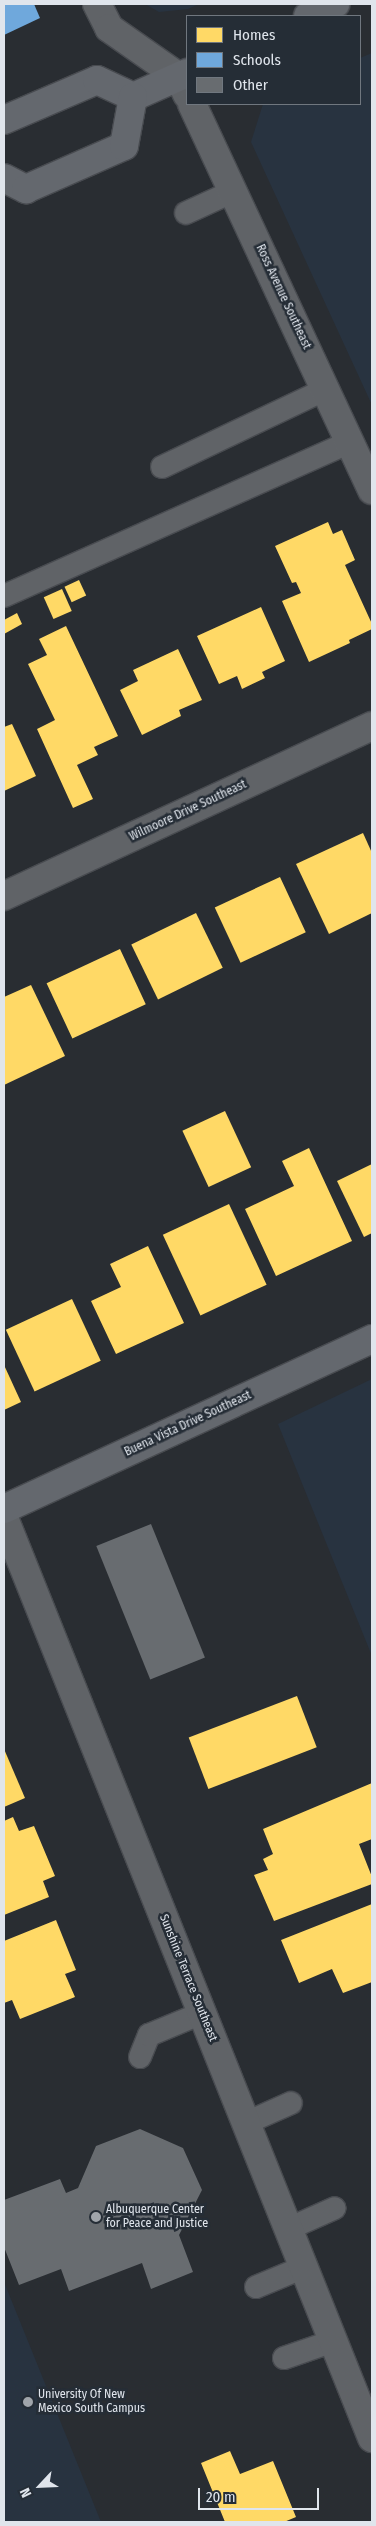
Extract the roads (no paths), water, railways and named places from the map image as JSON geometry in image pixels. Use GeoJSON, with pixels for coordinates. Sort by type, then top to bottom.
{"type":"FeatureCollection","features":[{"type":"Feature","properties":{"kind":"main road"},"geometry":{"type":"LineString","coordinates":[[310,15],[335,4]]}},
{"type":"Feature","properties":{"kind":"main road"},"geometry":{"type":"LineString","coordinates":[[4,120],[97,80],[132,97],[185,81]]}},
{"type":"Feature","properties":{"kind":"main road"},"geometry":{"type":"LineString","coordinates":[[4,178],[26,189],[124,146],[132,97]]}},
{"type":"Feature","properties":{"kind":"main road","name":"Buena Vista Drive Southeast"},"geometry":{"type":"LineString","coordinates":[[4,1509],[372,1338]]}},
{"type":"Feature","properties":{"kind":"street"},"geometry":{"type":"LineString","coordinates":[[98,4],[109,28],[185,81]]}},
{"type":"Feature","properties":{"kind":"street","name":"Ross Avenue Southeast"},"geometry":{"type":"LineString","coordinates":[[192,105],[372,490]]}},
{"type":"Feature","properties":{"kind":"street","name":"Wilmoore Drive Southeast"},"geometry":{"type":"LineString","coordinates":[[4,896],[372,726]]}},
{"type":"Feature","properties":{"kind":"street","name":"Sunshine Terrace Southeast"},"geometry":{"type":"LineString","coordinates":[[4,1518],[372,2438]]}},
{"type":"Feature","properties":{"kind":"lane"},"geometry":{"type":"LineString","coordinates":[[186,213],[234,191]]}},
{"type":"Feature","properties":{"kind":"lane"},"geometry":{"type":"LineString","coordinates":[[162,467],[326,389]]}},
{"type":"Feature","properties":{"kind":"lane"},"geometry":{"type":"LineString","coordinates":[[4,596],[350,442]]}},
{"type":"Feature","properties":{"kind":"lane"},"geometry":{"type":"LineString","coordinates":[[140,2058],[149,2035],[202,2013]]}},
{"type":"Feature","properties":{"kind":"lane"},"geometry":{"type":"LineString","coordinates":[[246,2123],[291,2104]]}},
{"type":"Feature","properties":{"kind":"lane"},"geometry":{"type":"LineString","coordinates":[[288,2229],[335,2208]]}},
{"type":"Feature","properties":{"kind":"lane"},"geometry":{"type":"LineString","coordinates":[[256,2287],[304,2267]]}},
{"type":"Feature","properties":{"kind":"lane"},"geometry":{"type":"LineString","coordinates":[[284,2358],[333,2341]]}},
{"type":"Feature","properties":{"kind":"place","name":"Albuquerque Center for Peace and Justice"},"geometry":{"type":"Point","coordinates":[96,2217]}},
{"type":"Feature","properties":{"kind":"place","name":"University Of New Mexico South Campus"},"geometry":{"type":"Point","coordinates":[28,2402]}}]}
